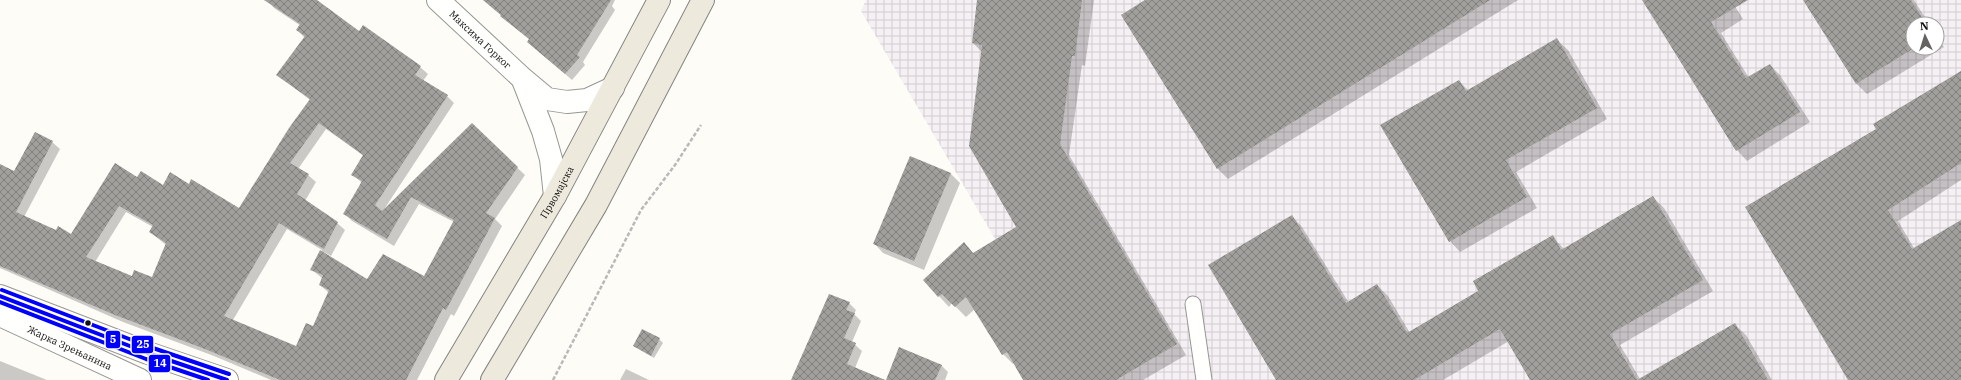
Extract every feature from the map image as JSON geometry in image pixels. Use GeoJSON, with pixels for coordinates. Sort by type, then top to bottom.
{"type":"FeatureCollection","features":[{"type":"Feature","properties":{"kind":"main road","name":"Првомајска"},"geometry":{"type":"LineString","coordinates":[[446,380],[555,196],[659,0]]}},
{"type":"Feature","properties":{"kind":"main road"},"geometry":{"type":"LineString","coordinates":[[492,380],[596,205],[703,0]]}},
{"type":"Feature","properties":{"kind":"street","name":"Максима Горког"},"geometry":{"type":"LineString","coordinates":[[438,0],[523,79],[547,99],[567,102],[587,100],[613,88]]}},
{"type":"Feature","properties":{"kind":"street"},"geometry":{"type":"LineString","coordinates":[[523,79],[543,131],[551,159],[555,196]]}},
{"type":"Feature","properties":{"kind":"street","name":"Жарка Зрењанина"},"geometry":{"type":"LineString","coordinates":[[0,296],[148,353],[227,380]]}},
{"type":"Feature","properties":{"kind":"street","name":"Жарка Зрењанина"},"geometry":{"type":"LineString","coordinates":[[0,315],[138,380]]}},
{"type":"Feature","properties":{"kind":"lane"},"geometry":{"type":"LineString","coordinates":[[1193,304],[1204,380]]}},
{"type":"Feature","properties":{"kind":"path"},"geometry":{"type":"LineString","coordinates":[[552,380],[641,210],[675,164],[701,125]]}},
{"type":"Feature","properties":{"kind":"shaded area"},"geometry":{"type":"Polygon","coordinates":[[[866,0],[1961,0],[1961,380],[1078,380],[861,11],[866,0]]]}},
{"type":"Feature","properties":{"kind":"building"},"geometry":{"type":"Polygon","coordinates":[[[264,0],[317,0],[359,31],[363,25],[421,66],[415,75],[448,95],[375,205],[382,211],[472,123],[518,167],[486,213],[495,218],[446,310],[443,308],[406,380],[280,380],[205,349],[115,315],[0,266],[0,164],[14,171],[35,132],[53,141],[16,212],[56,230],[58,226],[71,234],[115,163],[137,177],[141,171],[163,185],[170,172],[189,184],[191,179],[239,208],[289,128],[310,99],[276,75],[305,36],[296,30],[300,24],[264,0]],[[319,123],[290,163],[309,174],[297,194],[338,222],[324,249],[279,223],[224,316],[296,346],[306,323],[313,326],[329,290],[319,285],[323,275],[310,270],[320,250],[367,279],[383,254],[424,276],[454,220],[411,197],[387,239],[343,214],[362,181],[351,175],[363,155],[319,123]],[[119,206],[86,257],[132,276],[134,270],[152,277],[166,243],[149,232],[153,225],[119,206]]]}},
{"type":"Feature","properties":{"kind":"building"},"geometry":{"type":"Polygon","coordinates":[[[483,0],[611,0],[577,55],[580,57],[565,74],[527,42],[529,39],[500,16],[501,15],[483,0]]]}},
{"type":"Feature","properties":{"kind":"building"},"geometry":{"type":"Polygon","coordinates":[[[977,0],[1082,0],[1075,56],[1072,56],[1060,144],[1177,344],[1116,380],[1023,380],[1007,352],[1002,355],[966,297],[955,307],[942,294],[938,297],[923,280],[964,242],[973,253],[1016,227],[969,146],[982,45],[972,43],[977,0]]]}},
{"type":"Feature","properties":{"kind":"building"},"geometry":{"type":"Polygon","coordinates":[[[1145,0],[1490,0],[1217,169],[1121,15],[1145,0]]]}},
{"type":"Feature","properties":{"kind":"building"},"geometry":{"type":"Polygon","coordinates":[[[1642,0],[1748,0],[1711,22],[1746,78],[1770,64],[1800,112],[1736,151],[1642,0]]]}},
{"type":"Feature","properties":{"kind":"building"},"geometry":{"type":"Polygon","coordinates":[[[1803,0],[1911,0],[1921,16],[1905,16],[1905,54],[1856,84],[1803,0]]]}},
{"type":"Feature","properties":{"kind":"building"},"geometry":{"type":"Polygon","coordinates":[[[1557,38],[1597,108],[1506,160],[1527,197],[1449,242],[1380,125],[1459,80],[1466,91],[1557,38]]]}},
{"type":"Feature","properties":{"kind":"building"},"geometry":{"type":"Polygon","coordinates":[[[1961,71],[1961,163],[1888,210],[1912,249],[1961,220],[1961,380],[1848,380],[1745,207],[1876,129],[1873,124],[1961,71]]]}},
{"type":"Feature","properties":{"kind":"building"},"geometry":{"type":"Polygon","coordinates":[[[910,156],[951,173],[914,261],[873,244],[910,156]]]}},
{"type":"Feature","properties":{"kind":"building"},"geometry":{"type":"Polygon","coordinates":[[[1653,196],[1703,280],[1610,334],[1637,380],[1530,380],[1500,329],[1414,380],[1276,380],[1208,265],[1292,215],[1346,303],[1377,284],[1407,333],[1478,291],[1473,281],[1553,235],[1561,250],[1653,196]]]}},
{"type":"Feature","properties":{"kind":"building"},"geometry":{"type":"Polygon","coordinates":[[[829,294],[850,302],[846,310],[855,313],[844,338],[856,343],[847,364],[885,380],[791,380],[829,294]]]}},
{"type":"Feature","properties":{"kind":"building"},"geometry":{"type":"Polygon","coordinates":[[[1735,323],[1768,380],[1637,380],[1735,323]]]}},
{"type":"Feature","properties":{"kind":"building"},"geometry":{"type":"Polygon","coordinates":[[[642,329],[660,338],[651,356],[633,346],[642,329]]]}},
{"type":"Feature","properties":{"kind":"building"},"geometry":{"type":"Polygon","coordinates":[[[899,347],[942,365],[935,380],[886,380],[899,347]]]}},
{"type":"Feature","properties":{"kind":"transit line","name":"25"},"geometry":{"type":"LineString","coordinates":[[2,290],[150,347],[229,374]]}},
{"type":"Feature","properties":{"kind":"transit line","name":"5"},"geometry":{"type":"LineString","coordinates":[[0,296],[148,353],[227,380]]}},
{"type":"Feature","properties":{"kind":"transit line","name":"14"},"geometry":{"type":"LineString","coordinates":[[0,302],[146,359],[208,380]]}}]}
